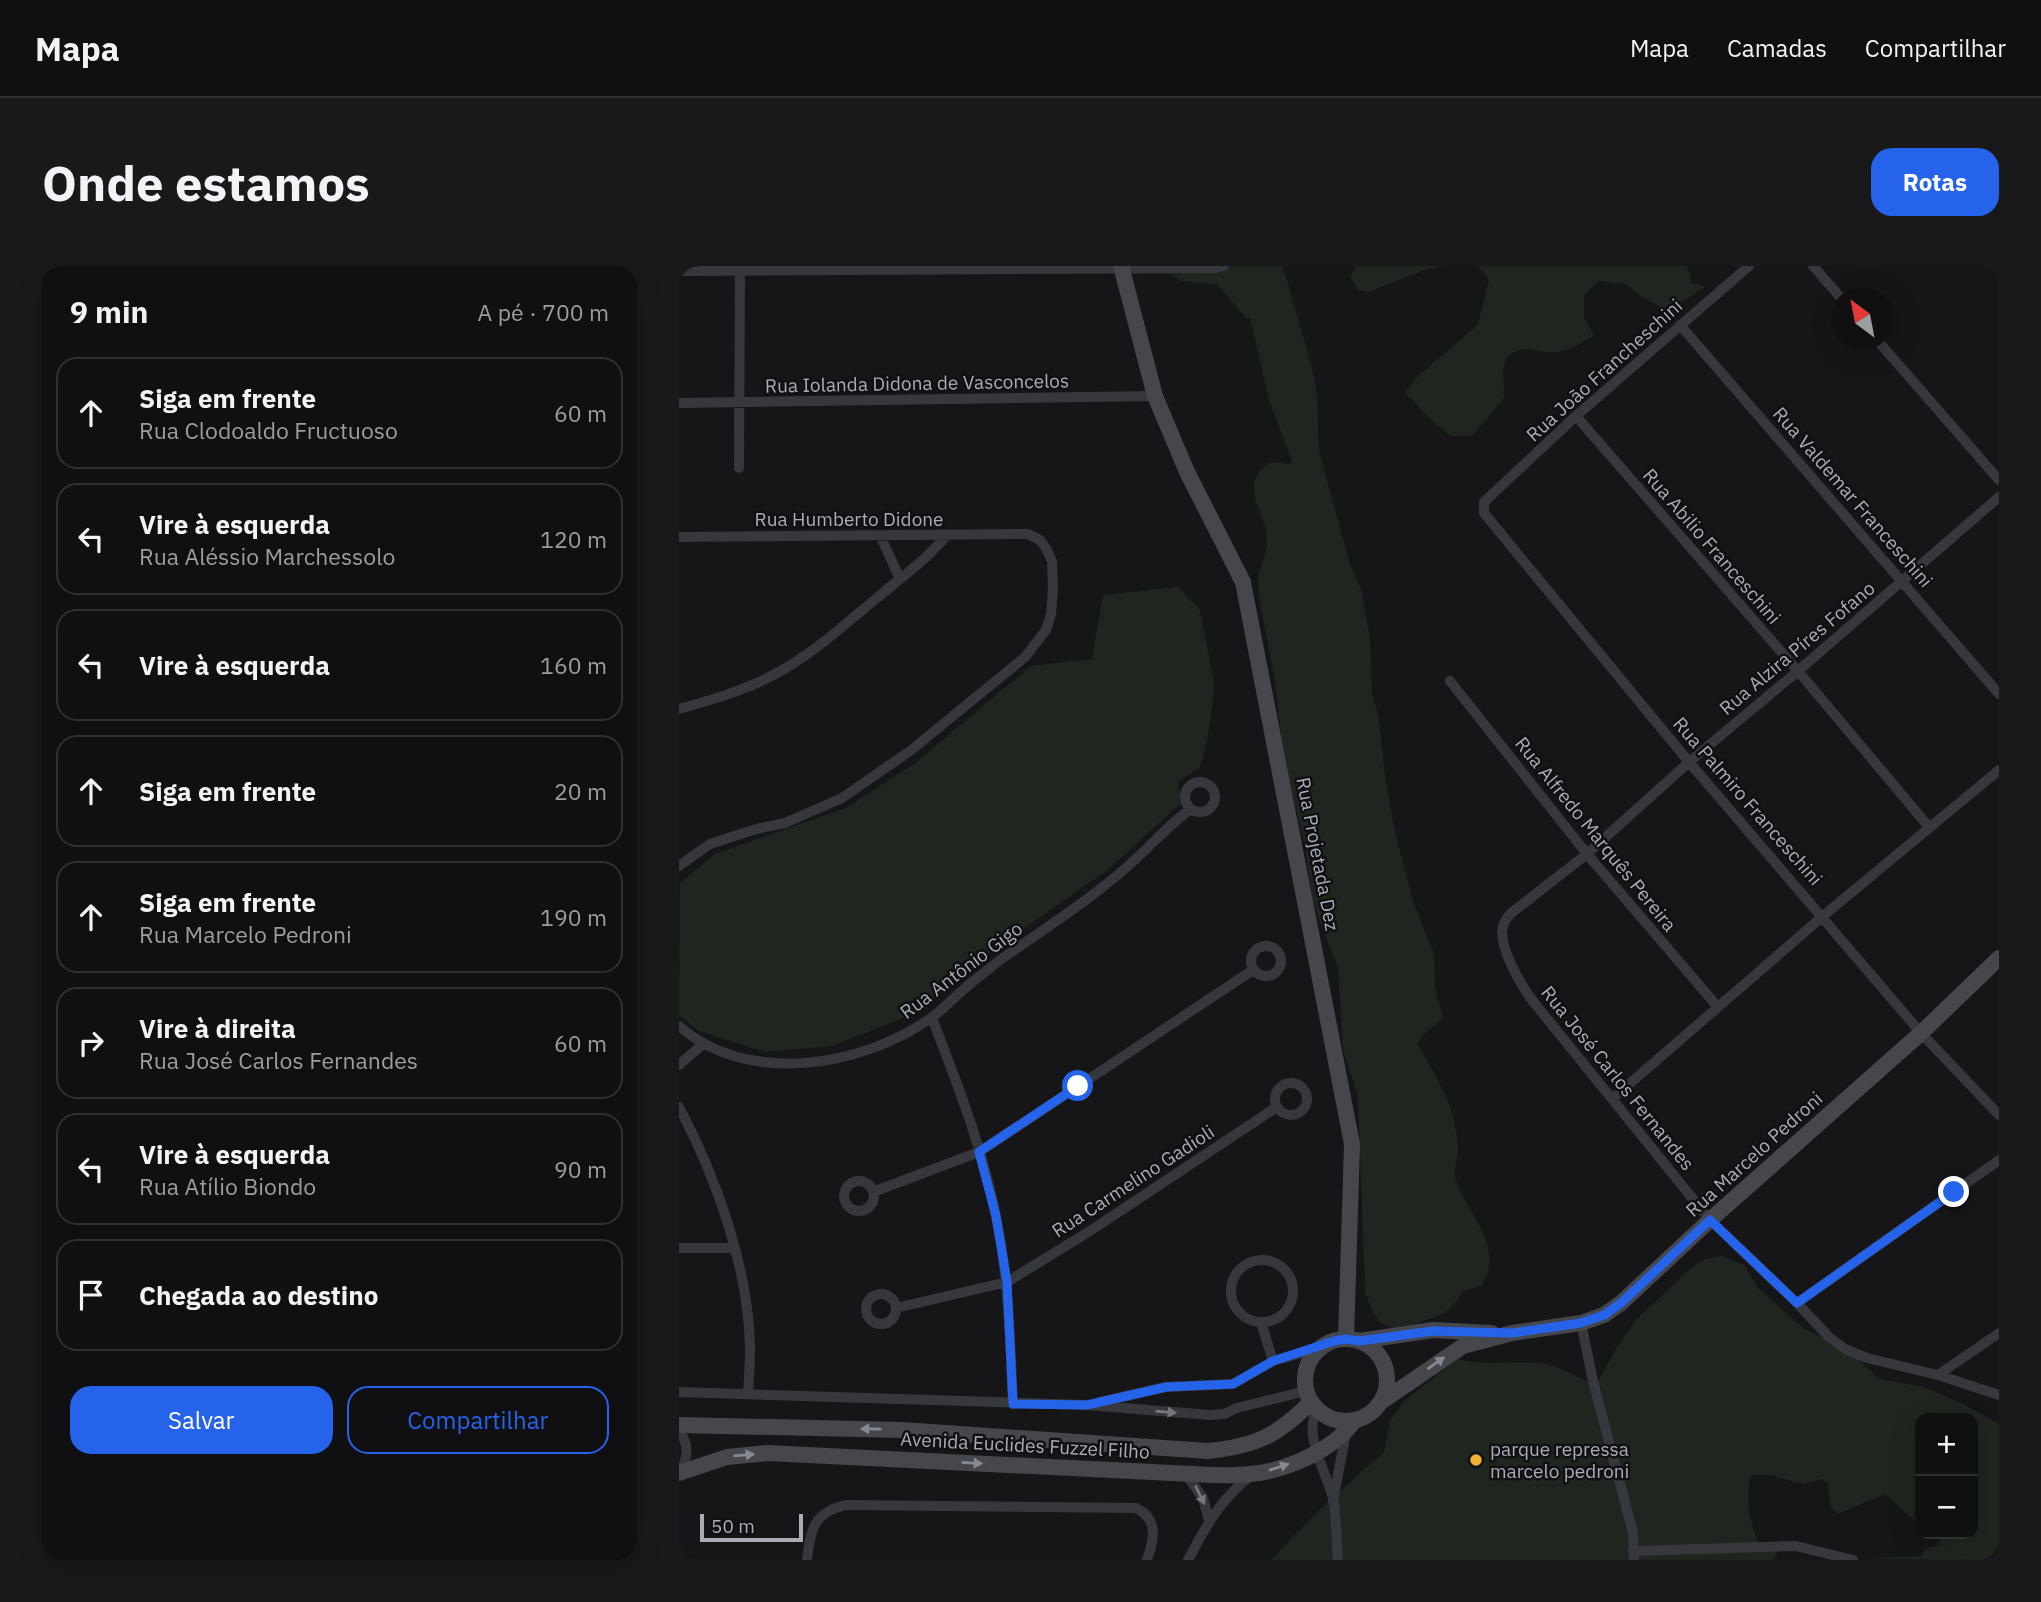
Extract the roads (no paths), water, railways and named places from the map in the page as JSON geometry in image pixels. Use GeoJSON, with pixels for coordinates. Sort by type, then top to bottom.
{"type":"FeatureCollection","features":[{"type":"Feature","properties":{"kind":"street"},"geometry":{"type":"LineString","coordinates":[[679,271],[1224,266]]}},
{"type":"Feature","properties":{"kind":"street","name":"Rua João Francheschini"},"geometry":{"type":"LineString","coordinates":[[1485,502],[1576,416],[1749,266]]}},
{"type":"Feature","properties":{"kind":"street"},"geometry":{"type":"LineString","coordinates":[[1814,266],[1832,287]]}},
{"type":"Feature","properties":{"kind":"street","name":"Rua Projetada Dez"},"geometry":{"type":"LineString","coordinates":[[1121,267],[1155,396],[1187,472],[1243,582],[1352,1144],[1353,1340]]}},
{"type":"Feature","properties":{"kind":"street"},"geometry":{"type":"LineString","coordinates":[[739,468],[740,269]]}},
{"type":"Feature","properties":{"kind":"street","name":"Rua Valdemar Franceschini"},"geometry":{"type":"LineString","coordinates":[[1680,324],[1999,694]]}},
{"type":"Feature","properties":{"kind":"street"},"geometry":{"type":"LineString","coordinates":[[1886,350],[1999,480]]}},
{"type":"Feature","properties":{"kind":"street","name":"Rua Iolanda Didona de Vasconcelos"},"geometry":{"type":"LineString","coordinates":[[679,403],[1155,396]]}},
{"type":"Feature","properties":{"kind":"street","name":"Rua Abilio Franceschini"},"geometry":{"type":"LineString","coordinates":[[1576,416],[1798,671],[1929,827]]}},
{"type":"Feature","properties":{"kind":"street","name":"Rua Alzira Píres Fofano"},"geometry":{"type":"LineString","coordinates":[[1504,942],[1503,924],[1510,914],[1587,854],[1689,762],[1999,497]]}},
{"type":"Feature","properties":{"kind":"street","name":"Rua Palmiro Franceschini"},"geometry":{"type":"LineString","coordinates":[[1485,502],[1483,513],[1689,762],[1921,1033],[1999,1115]]}},
{"type":"Feature","properties":{"kind":"street","name":"Rua Humberto Didone"},"geometry":{"type":"LineString","coordinates":[[679,537],[881,537],[1020,533],[1040,540],[1052,561],[1051,614],[1046,630],[1025,657],[910,751],[842,797],[785,823],[710,844],[679,866]]}},
{"type":"Feature","properties":{"kind":"street"},"geometry":{"type":"LineString","coordinates":[[679,709],[772,676],[790,666],[927,558],[946,536]]}},
{"type":"Feature","properties":{"kind":"street"},"geometry":{"type":"LineString","coordinates":[[881,537],[900,579]]}},
{"type":"Feature","properties":{"kind":"street","name":"Rua Alfredo Marquês Pereira"},"geometry":{"type":"LineString","coordinates":[[1450,681],[1587,854],[1717,1006]]}},
{"type":"Feature","properties":{"kind":"street"},"geometry":{"type":"LineString","coordinates":[[1612,1099],[1717,1006],[1999,770]]}},
{"type":"Feature","properties":{"kind":"street","name":"Rua Antônio Gigo"},"geometry":{"type":"LineString","coordinates":[[679,1026],[703,1044],[731,1055],[770,1062],[817,1062],[857,1054],[882,1044],[932,1018],[963,989],[1119,873],[1141,855],[1174,820],[1191,809]]}},
{"type":"Feature","properties":{"kind":"street","name":"Rua José Carlos Fernandes"},"geometry":{"type":"LineString","coordinates":[[1504,942],[1517,979],[1532,1000],[1710,1220],[1797,1303],[1829,1338],[1845,1349],[1867,1358],[1938,1375],[1999,1395]]}},
{"type":"Feature","properties":{"kind":"street","name":"Rua Marcelo Pedroni"},"geometry":{"type":"LineString","coordinates":[[1381,1402],[1463,1346],[1512,1333],[1581,1323],[1604,1315],[1621,1303],[1710,1220],[1921,1033],[1999,958]]}},
{"type":"Feature","properties":{"kind":"street"},"geometry":{"type":"LineString","coordinates":[[873,1192],[979,1152],[1253,970]]}},
{"type":"Feature","properties":{"kind":"street"},"geometry":{"type":"LineString","coordinates":[[932,1018],[965,1106],[996,1216],[1007,1282],[1013,1404]]}},
{"type":"Feature","properties":{"kind":"street"},"geometry":{"type":"LineString","coordinates":[[679,1065],[703,1044]]}},
{"type":"Feature","properties":{"kind":"street"},"geometry":{"type":"LineString","coordinates":[[679,1107],[710,1175],[734,1248],[745,1297],[750,1345],[748,1394]]}},
{"type":"Feature","properties":{"kind":"street","name":"Rua Carmelino Gadioli"},"geometry":{"type":"LineString","coordinates":[[896,1308],[1007,1282],[1090,1231],[1277,1107]]}},
{"type":"Feature","properties":{"kind":"street"},"geometry":{"type":"LineString","coordinates":[[1797,1303],[1999,1160]]}},
{"type":"Feature","properties":{"kind":"street"},"geometry":{"type":"LineString","coordinates":[[679,1248],[734,1248]]}},
{"type":"Feature","properties":{"kind":"street"},"geometry":{"type":"LineString","coordinates":[[1258,1259],[1277,1263],[1291,1277],[1293,1297],[1282,1315],[1272,1321],[1261,1322],[1241,1315],[1230,1296],[1231,1284],[1240,1267],[1258,1259]]}},
{"type":"Feature","properties":{"kind":"street"},"geometry":{"type":"LineString","coordinates":[[1261,1322],[1273,1361]]}},
{"type":"Feature","properties":{"kind":"street"},"geometry":{"type":"LineString","coordinates":[[1581,1323],[1593,1381],[1633,1533],[1634,1556],[1796,1546],[1853,1560]]}},
{"type":"Feature","properties":{"kind":"street","name":"Rua Marcelo Pedroni"},"geometry":{"type":"LineString","coordinates":[[1353,1340],[1433,1331],[1512,1333]]}},
{"type":"Feature","properties":{"kind":"street"},"geometry":{"type":"LineString","coordinates":[[1938,1375],[1999,1332]]}},
{"type":"Feature","properties":{"kind":"street"},"geometry":{"type":"LineString","coordinates":[[1087,1405],[1166,1387],[1233,1384],[1273,1361],[1323,1347],[1334,1341],[1353,1340],[1370,1347],[1379,1355],[1385,1366],[1386,1391],[1372,1412],[1351,1426],[1333,1500]]}},
{"type":"Feature","properties":{"kind":"street"},"geometry":{"type":"LineString","coordinates":[[1323,1347],[1314,1355],[1305,1378],[1312,1401],[1311,1424],[1317,1452],[1333,1500],[1338,1560]]}},
{"type":"Feature","properties":{"kind":"street"},"geometry":{"type":"LineString","coordinates":[[1233,1384],[1237,1408]]}},
{"type":"Feature","properties":{"kind":"street"},"geometry":{"type":"LineString","coordinates":[[679,1392],[1087,1405],[1195,1415],[1224,1414],[1237,1408],[1312,1401],[1330,1418],[1351,1426]]}},
{"type":"Feature","properties":{"kind":"street","name":"Avenida Euclides Fuzzel Filho"},"geometry":{"type":"LineString","coordinates":[[679,1428],[902,1430],[1208,1451],[1241,1447],[1273,1433],[1292,1421],[1312,1401]]}},
{"type":"Feature","properties":{"kind":"street","name":"Avenida Euclides Fuzzel Filho"},"geometry":{"type":"LineString","coordinates":[[679,1473],[727,1457],[768,1453],[1251,1474],[1275,1469],[1317,1452],[1351,1426]]}},
{"type":"Feature","properties":{"kind":"street"},"geometry":{"type":"LineString","coordinates":[[679,1428],[688,1448],[679,1473]]}},
{"type":"Feature","properties":{"kind":"street"},"geometry":{"type":"LineString","coordinates":[[1185,1473],[1203,1498],[1209,1521]]}},
{"type":"Feature","properties":{"kind":"street"},"geometry":{"type":"LineString","coordinates":[[1188,1560],[1223,1500],[1251,1474]]}},
{"type":"Feature","properties":{"kind":"street"},"geometry":{"type":"LineString","coordinates":[[807,1560],[811,1531],[817,1520],[834,1507],[847,1505],[1136,1508],[1144,1512],[1155,1530],[1147,1560]]}},
{"type":"Feature","properties":{"kind":"place","name":"parque repressa marcelo pedroni"},"geometry":{"type":"Point","coordinates":[1476,1460]}}]}
